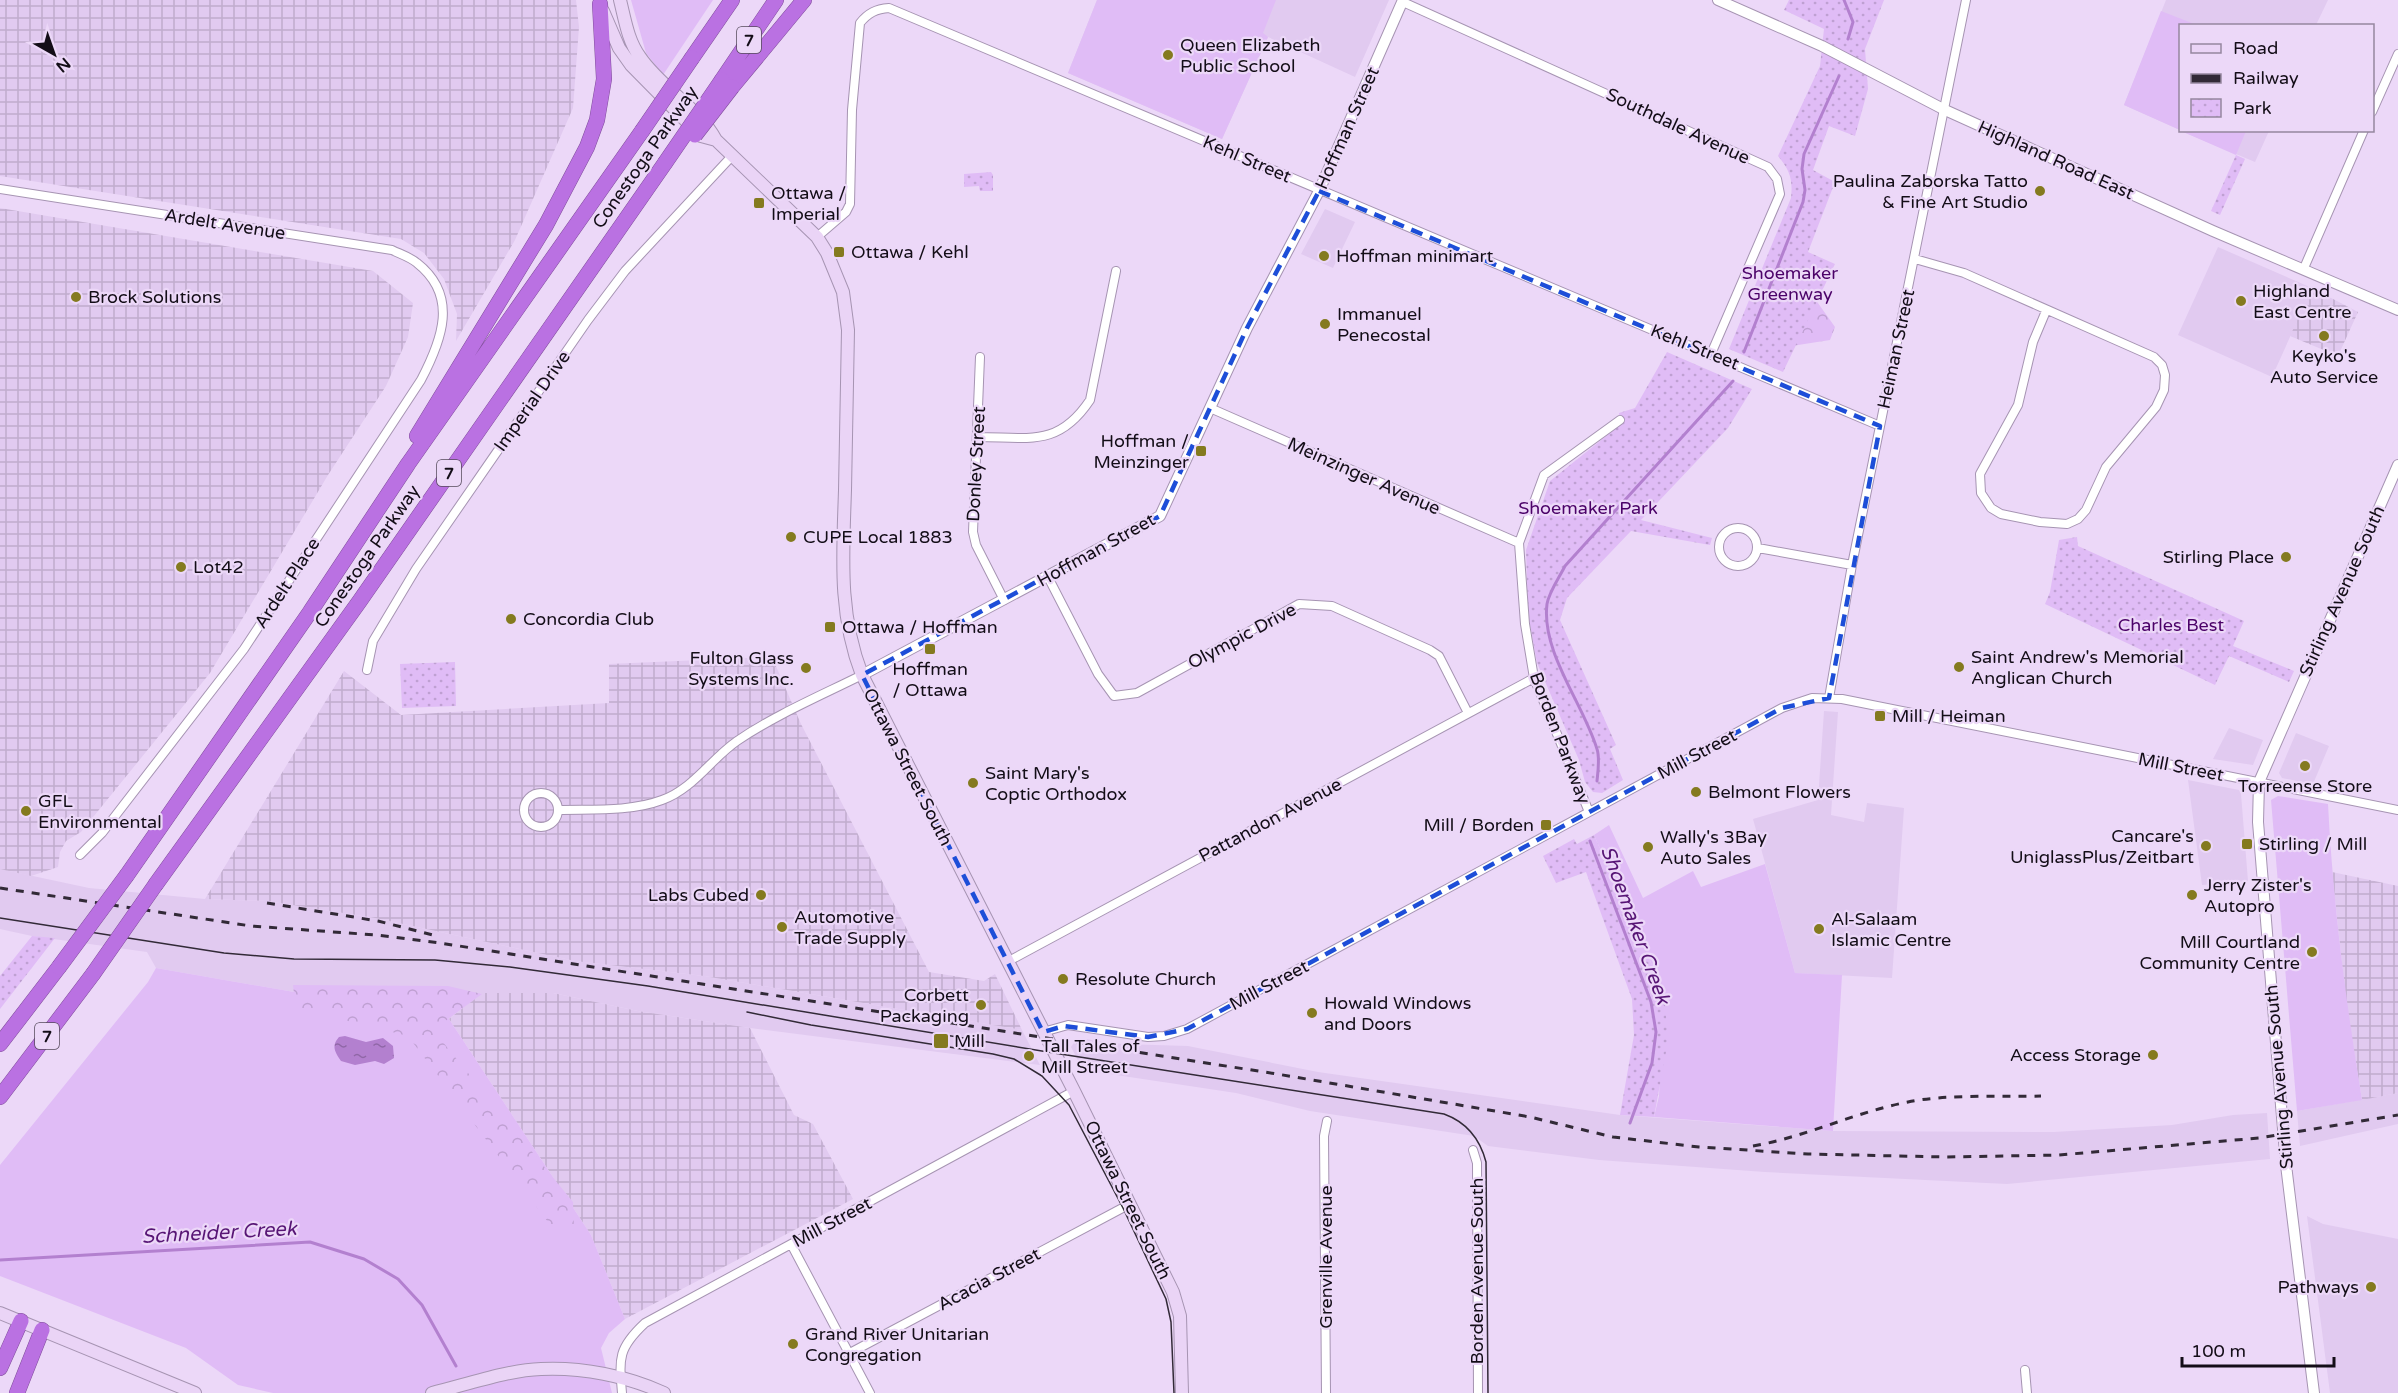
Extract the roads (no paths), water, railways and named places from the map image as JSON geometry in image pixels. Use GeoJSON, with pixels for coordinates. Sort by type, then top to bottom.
{"type":"FeatureCollection","features":[{"type":"Feature","properties":{"kind":"highway","name":"Conestoga Parkway"},"geometry":{"type":"LineString","coordinates":[[0,1044],[127,876],[310,612],[408,464],[732,0]]}},
{"type":"Feature","properties":{"kind":"highway","name":"Conestoga Parkway"},"geometry":{"type":"LineString","coordinates":[[0,1097],[93,974],[358,602],[653,180],[669,163],[727,83],[776,0]]}},
{"type":"Feature","properties":{"kind":"highway"},"geometry":{"type":"LineString","coordinates":[[727,83],[804,0]]}},
{"type":"Feature","properties":{"kind":"highway"},"geometry":{"type":"LineString","coordinates":[[408,464],[414,441],[546,225],[587,147],[597,120],[604,79],[600,2]]}},
{"type":"Feature","properties":{"kind":"highway"},"geometry":{"type":"LineString","coordinates":[[0,1368],[21,1321]]}},
{"type":"Feature","properties":{"kind":"highway"},"geometry":{"type":"LineString","coordinates":[[17,1393],[42,1330]]}},
{"type":"Feature","properties":{"kind":"main road","name":"Ottawa Street South"},"geometry":{"type":"LineString","coordinates":[[620,0],[631,42],[639,57],[654,75],[709,127],[716,140],[817,237],[827,253],[843,292],[848,330],[843,578],[847,628],[852,649],[862,675],[1074,1091],[1178,1305],[1182,1393]]}},
{"type":"Feature","properties":{"kind":"main road","name":"Ottawa Street South"},"geometry":{"type":"LineString","coordinates":[[600,2],[618,48],[631,65],[701,136],[716,140]]}},
{"type":"Feature","properties":{"kind":"main road"},"geometry":{"type":"LineString","coordinates":[[0,1313],[195,1393]]}},
{"type":"Feature","properties":{"kind":"main road"},"geometry":{"type":"LineString","coordinates":[[432,1393],[541,1369],[592,1372],[621,1378],[664,1393]]}},
{"type":"Feature","properties":{"kind":"street","name":"Highland Road East"},"geometry":{"type":"LineString","coordinates":[[1718,0],[1822,46],[1945,110],[2213,231],[2398,310]]}},
{"type":"Feature","properties":{"kind":"street","name":"Heiman Street"},"geometry":{"type":"LineString","coordinates":[[1829,698],[1852,565],[1966,0]]}},
{"type":"Feature","properties":{"kind":"street","name":"Hoffman Street"},"geometry":{"type":"LineString","coordinates":[[558,810],[634,807],[669,798],[685,789],[719,756],[746,736],[1160,516],[1247,328],[1319,190],[1403,1]]}},
{"type":"Feature","properties":{"kind":"street","name":"Southdale Avenue"},"geometry":{"type":"LineString","coordinates":[[1403,1],[1768,167],[1777,179],[1780,194],[1711,354]]}},
{"type":"Feature","properties":{"kind":"street","name":"Kehl Street"},"geometry":{"type":"LineString","coordinates":[[817,237],[841,218],[850,204],[852,110],[860,23],[867,15],[879,9],[889,8],[1880,426]]}},
{"type":"Feature","properties":{"kind":"street"},"geometry":{"type":"LineString","coordinates":[[2374,110],[2398,54]]}},
{"type":"Feature","properties":{"kind":"street"},"geometry":{"type":"LineString","coordinates":[[2304,268],[2363,132]]}},
{"type":"Feature","properties":{"kind":"street","name":"Imperial Drive"},"geometry":{"type":"LineString","coordinates":[[367,670],[373,641],[416,569],[588,320],[625,271],[732,156]]}},
{"type":"Feature","properties":{"kind":"street","name":"Ardelt Avenue"},"geometry":{"type":"LineString","coordinates":[[0,189],[393,250],[417,262],[436,286]]}},
{"type":"Feature","properties":{"kind":"street"},"geometry":{"type":"LineString","coordinates":[[1914,259],[1964,273],[2154,357],[2162,365],[2164,390],[2157,407],[2106,467],[2086,510],[2078,519],[2067,524],[2040,522],[2001,514],[1991,508],[1981,494],[1980,474],[2018,405],[2033,342],[2046,311]]}},
{"type":"Feature","properties":{"kind":"street"},"geometry":{"type":"LineString","coordinates":[[977,437],[1051,436],[1067,428],[1080,416],[1090,400],[1116,271]]}},
{"type":"Feature","properties":{"kind":"street","name":"Ardelt Place"},"geometry":{"type":"LineString","coordinates":[[80,855],[102,833],[244,649],[421,380],[435,353],[443,321],[441,298],[436,286]]}},
{"type":"Feature","properties":{"kind":"street","name":"Donley Street"},"geometry":{"type":"LineString","coordinates":[[980,357],[973,531],[976,545],[1004,600]]}},
{"type":"Feature","properties":{"kind":"street","name":"Meinzinger Avenue"},"geometry":{"type":"LineString","coordinates":[[1209,408],[1519,543]]}},
{"type":"Feature","properties":{"kind":"street","name":"Borden Parkway"},"geometry":{"type":"LineString","coordinates":[[1589,812],[1534,678],[1525,624],[1519,543],[1544,475],[1620,420]]}},
{"type":"Feature","properties":{"kind":"street","name":"Stirling Avenue South"},"geometry":{"type":"LineString","coordinates":[[2314,1393],[2286,1165],[2258,822],[2259,782],[2398,465]]}},
{"type":"Feature","properties":{"kind":"street"},"geometry":{"type":"LineString","coordinates":[[1737,528],[1744,529],[1754,536],[1758,548],[1751,562],[1739,567],[1726,563],[1719,552],[1722,537],[1726,532],[1737,528]]}},
{"type":"Feature","properties":{"kind":"street"},"geometry":{"type":"LineString","coordinates":[[1758,548],[1852,565]]}},
{"type":"Feature","properties":{"kind":"street","name":"Olympic Drive"},"geometry":{"type":"LineString","coordinates":[[1048,577],[1098,674],[1114,696],[1137,693],[1299,604],[1332,606],[1430,650],[1439,656],[1468,713]]}},
{"type":"Feature","properties":{"kind":"street","name":"Pattandon Avenue"},"geometry":{"type":"LineString","coordinates":[[1007,962],[1534,678]]}},
{"type":"Feature","properties":{"kind":"street","name":"Mill Street"},"geometry":{"type":"LineString","coordinates":[[1043,1032],[1068,1025],[1148,1037],[1164,1036],[1187,1029],[1782,708],[1812,698],[1829,698],[1926,715],[2398,810]]}},
{"type":"Feature","properties":{"kind":"street"},"geometry":{"type":"LineString","coordinates":[[539,793],[544,793],[554,799],[558,810],[555,820],[542,827],[531,824],[524,809],[529,799],[539,793]]}},
{"type":"Feature","properties":{"kind":"street","name":"Mill Street"},"geometry":{"type":"LineString","coordinates":[[622,1393],[620,1356],[626,1344],[645,1323],[1074,1091]]}},
{"type":"Feature","properties":{"kind":"street","name":"Grenville Avenue"},"geometry":{"type":"LineString","coordinates":[[1326,1393],[1324,1136],[1327,1121]]}},
{"type":"Feature","properties":{"kind":"street","name":"Borden Avenue South"},"geometry":{"type":"LineString","coordinates":[[1473,1150],[1477,1163],[1478,1393]]}},
{"type":"Feature","properties":{"kind":"street","name":"Acacia Street"},"geometry":{"type":"LineString","coordinates":[[848,1354],[1130,1204]]}},
{"type":"Feature","properties":{"kind":"street"},"geometry":{"type":"LineString","coordinates":[[791,1244],[870,1393]]}},
{"type":"Feature","properties":{"kind":"street"},"geometry":{"type":"LineString","coordinates":[[2025,1370],[2027,1393]]}},
{"type":"Feature","properties":{"kind":"water"},"geometry":{"type":"Polygon","coordinates":[[[345,1036],[366,1042],[383,1038],[393,1046],[394,1058],[384,1064],[375,1061],[355,1065],[341,1061],[335,1046],[339,1037],[345,1036]]]}},
{"type":"Feature","properties":{"kind":"waterway","name":"Shoemaker Creek"},"geometry":{"type":"LineString","coordinates":[[1844,0],[1853,22],[1848,39]]}},
{"type":"Feature","properties":{"kind":"waterway","name":"Shoemaker Creek"},"geometry":{"type":"LineString","coordinates":[[1744,352],[1803,202],[1804,154],[1839,76]]}},
{"type":"Feature","properties":{"kind":"waterway","name":"Shoemaker Creek"},"geometry":{"type":"LineString","coordinates":[[1597,781],[1599,760],[1597,749],[1556,659],[1550,640],[1547,622],[1548,599],[1565,566],[1733,381]]}},
{"type":"Feature","properties":{"kind":"waterway","name":"Shoemaker Creek"},"geometry":{"type":"LineString","coordinates":[[1590,841],[1651,1002],[1656,1032],[1652,1063],[1630,1123]]}},
{"type":"Feature","properties":{"kind":"waterway","name":"Schneider Creek"},"geometry":{"type":"LineString","coordinates":[[0,1260],[310,1242],[364,1259],[398,1279],[422,1305],[456,1366]]}},
{"type":"Feature","properties":{"kind":"tram line"},"geometry":{"type":"LineString","coordinates":[[0,918],[224,953],[294,959],[435,960],[510,967],[648,986],[1444,1114],[1452,1117],[1471,1132],[1486,1162],[1488,1393]]}},
{"type":"Feature","properties":{"kind":"tram line"},"geometry":{"type":"LineString","coordinates":[[747,1012],[811,1025],[993,1054],[1014,1059],[1042,1076],[1069,1105],[1123,1208],[1166,1299],[1171,1322],[1174,1393]]}},
{"type":"Feature","properties":{"kind":"railway"},"geometry":{"type":"LineString","coordinates":[[0,888],[251,926],[376,935],[440,943],[1277,1074],[1530,1117],[1613,1137],[1699,1147],[1808,1154],[1946,1157],[2059,1155],[2259,1138],[2398,1115]]}},
{"type":"Feature","properties":{"kind":"railway"},"geometry":{"type":"LineString","coordinates":[[267,903],[378,921],[437,936]]}},
{"type":"Feature","properties":{"kind":"railway"},"geometry":{"type":"LineString","coordinates":[[1753,1146],[1792,1137],[1888,1106],[1923,1099],[2041,1096]]}},
{"type":"Feature","properties":{"kind":"place","name":"Queen Elizabeth Public School"},"geometry":{"type":"Point","coordinates":[1168,55]}},
{"type":"Feature","properties":{"kind":"place","name":"Paulina Zaborska Tatto & Fine Art Studio"},"geometry":{"type":"Point","coordinates":[2040,191]}},
{"type":"Feature","properties":{"kind":"place","name":"Ottawa / Imperial"},"geometry":{"type":"Point","coordinates":[759,203]}},
{"type":"Feature","properties":{"kind":"place","name":"Ottawa / Kehl"},"geometry":{"type":"Point","coordinates":[839,252]}},
{"type":"Feature","properties":{"kind":"place","name":"Hoffman minimart"},"geometry":{"type":"Point","coordinates":[1324,256]}},
{"type":"Feature","properties":{"kind":"place","name":"Brock Solutions"},"geometry":{"type":"Point","coordinates":[76,297]}},
{"type":"Feature","properties":{"kind":"place","name":"Highland East Centre"},"geometry":{"type":"Point","coordinates":[2241,301]}},
{"type":"Feature","properties":{"kind":"place","name":"Immanuel Penecostal"},"geometry":{"type":"Point","coordinates":[1325,324]}},
{"type":"Feature","properties":{"kind":"place","name":"Keyko's Auto Service"},"geometry":{"type":"Point","coordinates":[2324,336]}},
{"type":"Feature","properties":{"kind":"place","name":"Hoffman / Meinzinger"},"geometry":{"type":"Point","coordinates":[1201,451]}},
{"type":"Feature","properties":{"kind":"place","name":"CUPE Local 1883"},"geometry":{"type":"Point","coordinates":[791,537]}},
{"type":"Feature","properties":{"kind":"place","name":"Stirling Place"},"geometry":{"type":"Point","coordinates":[2286,557]}},
{"type":"Feature","properties":{"kind":"place","name":"Lot42"},"geometry":{"type":"Point","coordinates":[181,567]}},
{"type":"Feature","properties":{"kind":"place","name":"Concordia Club"},"geometry":{"type":"Point","coordinates":[511,619]}},
{"type":"Feature","properties":{"kind":"place","name":"Ottawa / Hoffman"},"geometry":{"type":"Point","coordinates":[830,627]}},
{"type":"Feature","properties":{"kind":"place","name":"Hoffman / Ottawa"},"geometry":{"type":"Point","coordinates":[930,649]}},
{"type":"Feature","properties":{"kind":"place","name":"Saint Andrew's Memorial Anglican Church"},"geometry":{"type":"Point","coordinates":[1959,667]}},
{"type":"Feature","properties":{"kind":"place","name":"Fulton Glass Systems Inc."},"geometry":{"type":"Point","coordinates":[806,668]}},
{"type":"Feature","properties":{"kind":"place","name":"Mill / Heiman"},"geometry":{"type":"Point","coordinates":[1880,716]}},
{"type":"Feature","properties":{"kind":"place","name":"Torreense Store"},"geometry":{"type":"Point","coordinates":[2305,766]}},
{"type":"Feature","properties":{"kind":"place","name":"Saint Mary's Coptic Orthodox"},"geometry":{"type":"Point","coordinates":[973,783]}},
{"type":"Feature","properties":{"kind":"place","name":"Belmont Flowers"},"geometry":{"type":"Point","coordinates":[1696,792]}},
{"type":"Feature","properties":{"kind":"place","name":"GFL Environmental"},"geometry":{"type":"Point","coordinates":[26,811]}},
{"type":"Feature","properties":{"kind":"place","name":"Mill / Borden"},"geometry":{"type":"Point","coordinates":[1546,825]}},
{"type":"Feature","properties":{"kind":"place","name":"Stirling / Mill"},"geometry":{"type":"Point","coordinates":[2247,844]}},
{"type":"Feature","properties":{"kind":"place","name":"Cancare's UniglassPlus/Zeitbart"},"geometry":{"type":"Point","coordinates":[2206,846]}},
{"type":"Feature","properties":{"kind":"place","name":"Wally's 3Bay Auto Sales"},"geometry":{"type":"Point","coordinates":[1648,847]}},
{"type":"Feature","properties":{"kind":"place","name":"Labs Cubed"},"geometry":{"type":"Point","coordinates":[761,895]}},
{"type":"Feature","properties":{"kind":"place","name":"Jerry Zister's Autopro"},"geometry":{"type":"Point","coordinates":[2192,895]}},
{"type":"Feature","properties":{"kind":"place","name":"Automotive Trade Supply"},"geometry":{"type":"Point","coordinates":[782,927]}},
{"type":"Feature","properties":{"kind":"place","name":"Al-Salaam Islamic Centre"},"geometry":{"type":"Point","coordinates":[1819,929]}},
{"type":"Feature","properties":{"kind":"place","name":"Mill Courtland Community Centre"},"geometry":{"type":"Point","coordinates":[2312,952]}},
{"type":"Feature","properties":{"kind":"place","name":"Resolute Church"},"geometry":{"type":"Point","coordinates":[1063,979]}},
{"type":"Feature","properties":{"kind":"place","name":"Corbett Packaging"},"geometry":{"type":"Point","coordinates":[981,1005]}},
{"type":"Feature","properties":{"kind":"place","name":"Howald Windows and Doors"},"geometry":{"type":"Point","coordinates":[1312,1013]}},
{"type":"Feature","properties":{"kind":"place","name":"Mill"},"geometry":{"type":"Point","coordinates":[941,1041]}},
{"type":"Feature","properties":{"kind":"place","name":"Access Storage"},"geometry":{"type":"Point","coordinates":[2153,1055]}},
{"type":"Feature","properties":{"kind":"place","name":"Tall Tales of Mill Street"},"geometry":{"type":"Point","coordinates":[1029,1056]}},
{"type":"Feature","properties":{"kind":"place","name":"Pathways"},"geometry":{"type":"Point","coordinates":[2371,1287]}},
{"type":"Feature","properties":{"kind":"place","name":"Grand River Unitarian Congregation"},"geometry":{"type":"Point","coordinates":[793,1344]}},
{"type":"Feature","properties":{"kind":"park label","name":"Shoemaker Greenway"},"geometry":{"type":"Point","coordinates":[1790,283]}},
{"type":"Feature","properties":{"kind":"park label","name":"Shoemaker Park"},"geometry":{"type":"Point","coordinates":[1588,508]}},
{"type":"Feature","properties":{"kind":"park label","name":"Charles Best"},"geometry":{"type":"Point","coordinates":[2171,625]}}]}
